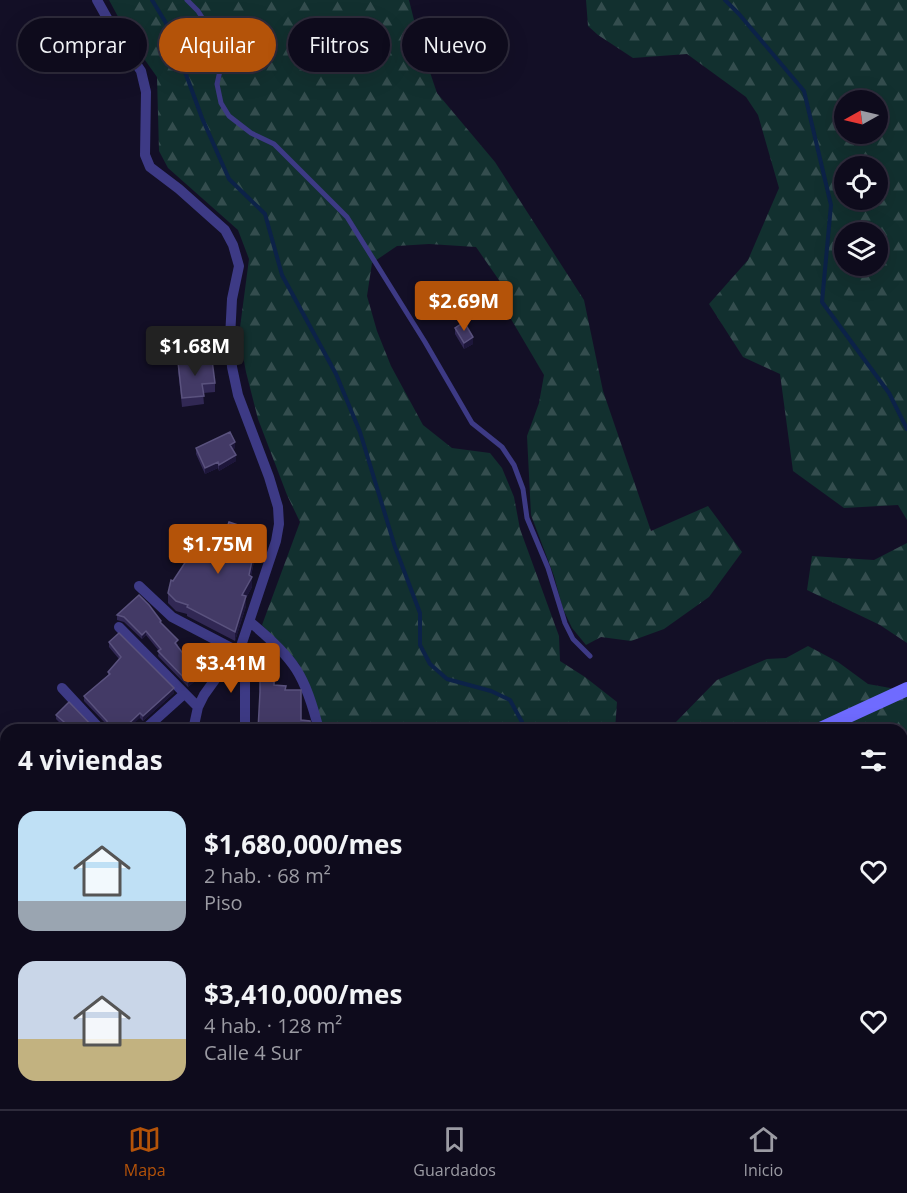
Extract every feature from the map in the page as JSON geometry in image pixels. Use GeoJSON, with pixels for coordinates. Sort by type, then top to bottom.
{"type":"FeatureCollection","features":[{"type":"Feature","properties":{"kind":"main road"},"geometry":{"type":"LineString","coordinates":[[831,724],[907,689]]}},
{"type":"Feature","properties":{"kind":"street"},"geometry":{"type":"LineString","coordinates":[[98,0],[116,34],[141,71],[146,92],[145,155],[150,167],[179,189],[225,230],[233,245],[239,266],[232,299],[230,338],[232,367],[238,395],[278,507],[279,524],[276,541],[239,652],[213,682],[198,707],[194,724]]}},
{"type":"Feature","properties":{"kind":"street"},"geometry":{"type":"LineString","coordinates":[[139,586],[172,617],[239,652],[245,669],[245,724]]}},
{"type":"Feature","properties":{"kind":"street"},"geometry":{"type":"LineString","coordinates":[[250,622],[275,642],[291,660],[303,679],[318,724]]}},
{"type":"Feature","properties":{"kind":"street"},"geometry":{"type":"LineString","coordinates":[[119,627],[198,707]]}},
{"type":"Feature","properties":{"kind":"street"},"geometry":{"type":"LineString","coordinates":[[62,688],[95,724]]}},
{"type":"Feature","properties":{"kind":"street"},"geometry":{"type":"LineString","coordinates":[[150,724],[184,693]]}},
{"type":"Feature","properties":{"kind":"lane"},"geometry":{"type":"LineString","coordinates":[[187,0],[198,11],[215,38],[222,62],[217,84],[221,103],[229,116],[250,133],[274,144],[347,218],[425,342],[472,423],[502,447],[514,465],[523,489],[527,518],[548,568],[565,624],[573,639],[590,656]]}},
{"type":"Feature","properties":{"kind":"green space"},"geometry":{"type":"Polygon","coordinates":[[[109,0],[409,0],[414,18],[402,18],[402,72],[430,72],[437,93],[495,162],[584,300],[603,391],[651,531],[708,506],[742,552],[709,597],[664,629],[631,641],[601,637],[586,645],[572,628],[563,609],[554,576],[531,515],[527,436],[539,403],[544,375],[508,314],[501,283],[476,247],[429,244],[397,246],[372,263],[367,296],[377,331],[391,366],[423,425],[452,448],[490,453],[502,468],[514,497],[520,529],[559,636],[560,661],[617,702],[615,724],[322,724],[299,664],[262,625],[300,522],[287,495],[258,419],[246,372],[239,335],[249,259],[238,230],[168,168],[159,151],[157,77],[147,63],[147,18],[119,18],[109,0]]]}},
{"type":"Feature","properties":{"kind":"green space"},"geometry":{"type":"Polygon","coordinates":[[[586,0],[907,0],[907,520],[898,505],[844,508],[793,471],[780,374],[743,357],[709,304],[748,260],[779,188],[758,115],[746,97],[687,54],[633,58],[588,26],[586,0]]]}},
{"type":"Feature","properties":{"kind":"green space"},"geometry":{"type":"Polygon","coordinates":[[[907,543],[907,643],[880,625],[807,590],[812,556],[874,560],[907,543]]]}},
{"type":"Feature","properties":{"kind":"green space"},"geometry":{"type":"Polygon","coordinates":[[[808,646],[838,662],[868,684],[907,691],[907,724],[672,724],[717,680],[767,659],[786,658],[808,646]]]}},
{"type":"Feature","properties":{"kind":"building"},"geometry":{"type":"Polygon","coordinates":[[[464,322],[473,337],[464,343],[455,328],[464,322]]]}},
{"type":"Feature","properties":{"kind":"building"},"geometry":{"type":"Polygon","coordinates":[[[199,359],[199,362],[212,360],[215,383],[202,384],[204,396],[182,398],[178,362],[199,359]]]}},
{"type":"Feature","properties":{"kind":"building"},"geometry":{"type":"Polygon","coordinates":[[[230,432],[235,442],[230,445],[236,455],[219,465],[218,462],[205,468],[196,448],[230,432]]]}},
{"type":"Feature","properties":{"kind":"building"},"geometry":{"type":"Polygon","coordinates":[[[229,522],[244,527],[259,528],[249,575],[252,577],[242,595],[246,596],[235,632],[187,607],[188,605],[176,601],[168,593],[171,580],[173,581],[209,526],[224,536],[229,522]]]}},
{"type":"Feature","properties":{"kind":"building"},"geometry":{"type":"Polygon","coordinates":[[[139,595],[160,622],[178,640],[175,643],[188,660],[183,664],[194,677],[188,682],[158,651],[161,649],[146,631],[142,635],[124,617],[117,615],[139,595]]]}},
{"type":"Feature","properties":{"kind":"building"},"geometry":{"type":"Polygon","coordinates":[[[119,633],[174,688],[143,716],[140,713],[128,724],[108,724],[84,696],[110,674],[108,672],[121,657],[109,642],[119,633]]]}},
{"type":"Feature","properties":{"kind":"building"},"geometry":{"type":"Polygon","coordinates":[[[260,655],[275,655],[274,685],[286,686],[285,690],[301,690],[301,720],[310,721],[310,724],[258,724],[260,655]]]}},
{"type":"Feature","properties":{"kind":"building"},"geometry":{"type":"Polygon","coordinates":[[[69,702],[90,724],[62,724],[64,722],[56,715],[69,702]]]}},
{"type":"Feature","properties":{"kind":"waterway"},"geometry":{"type":"LineString","coordinates":[[152,0],[169,28],[202,118],[229,179],[265,214],[282,275],[336,374],[360,432],[395,547],[420,613],[420,645],[430,664],[447,679],[491,691],[510,700],[522,724]]}},
{"type":"Feature","properties":{"kind":"waterway"},"geometry":{"type":"LineString","coordinates":[[725,0],[804,91],[831,205],[822,302],[889,393],[907,429]]}}]}
